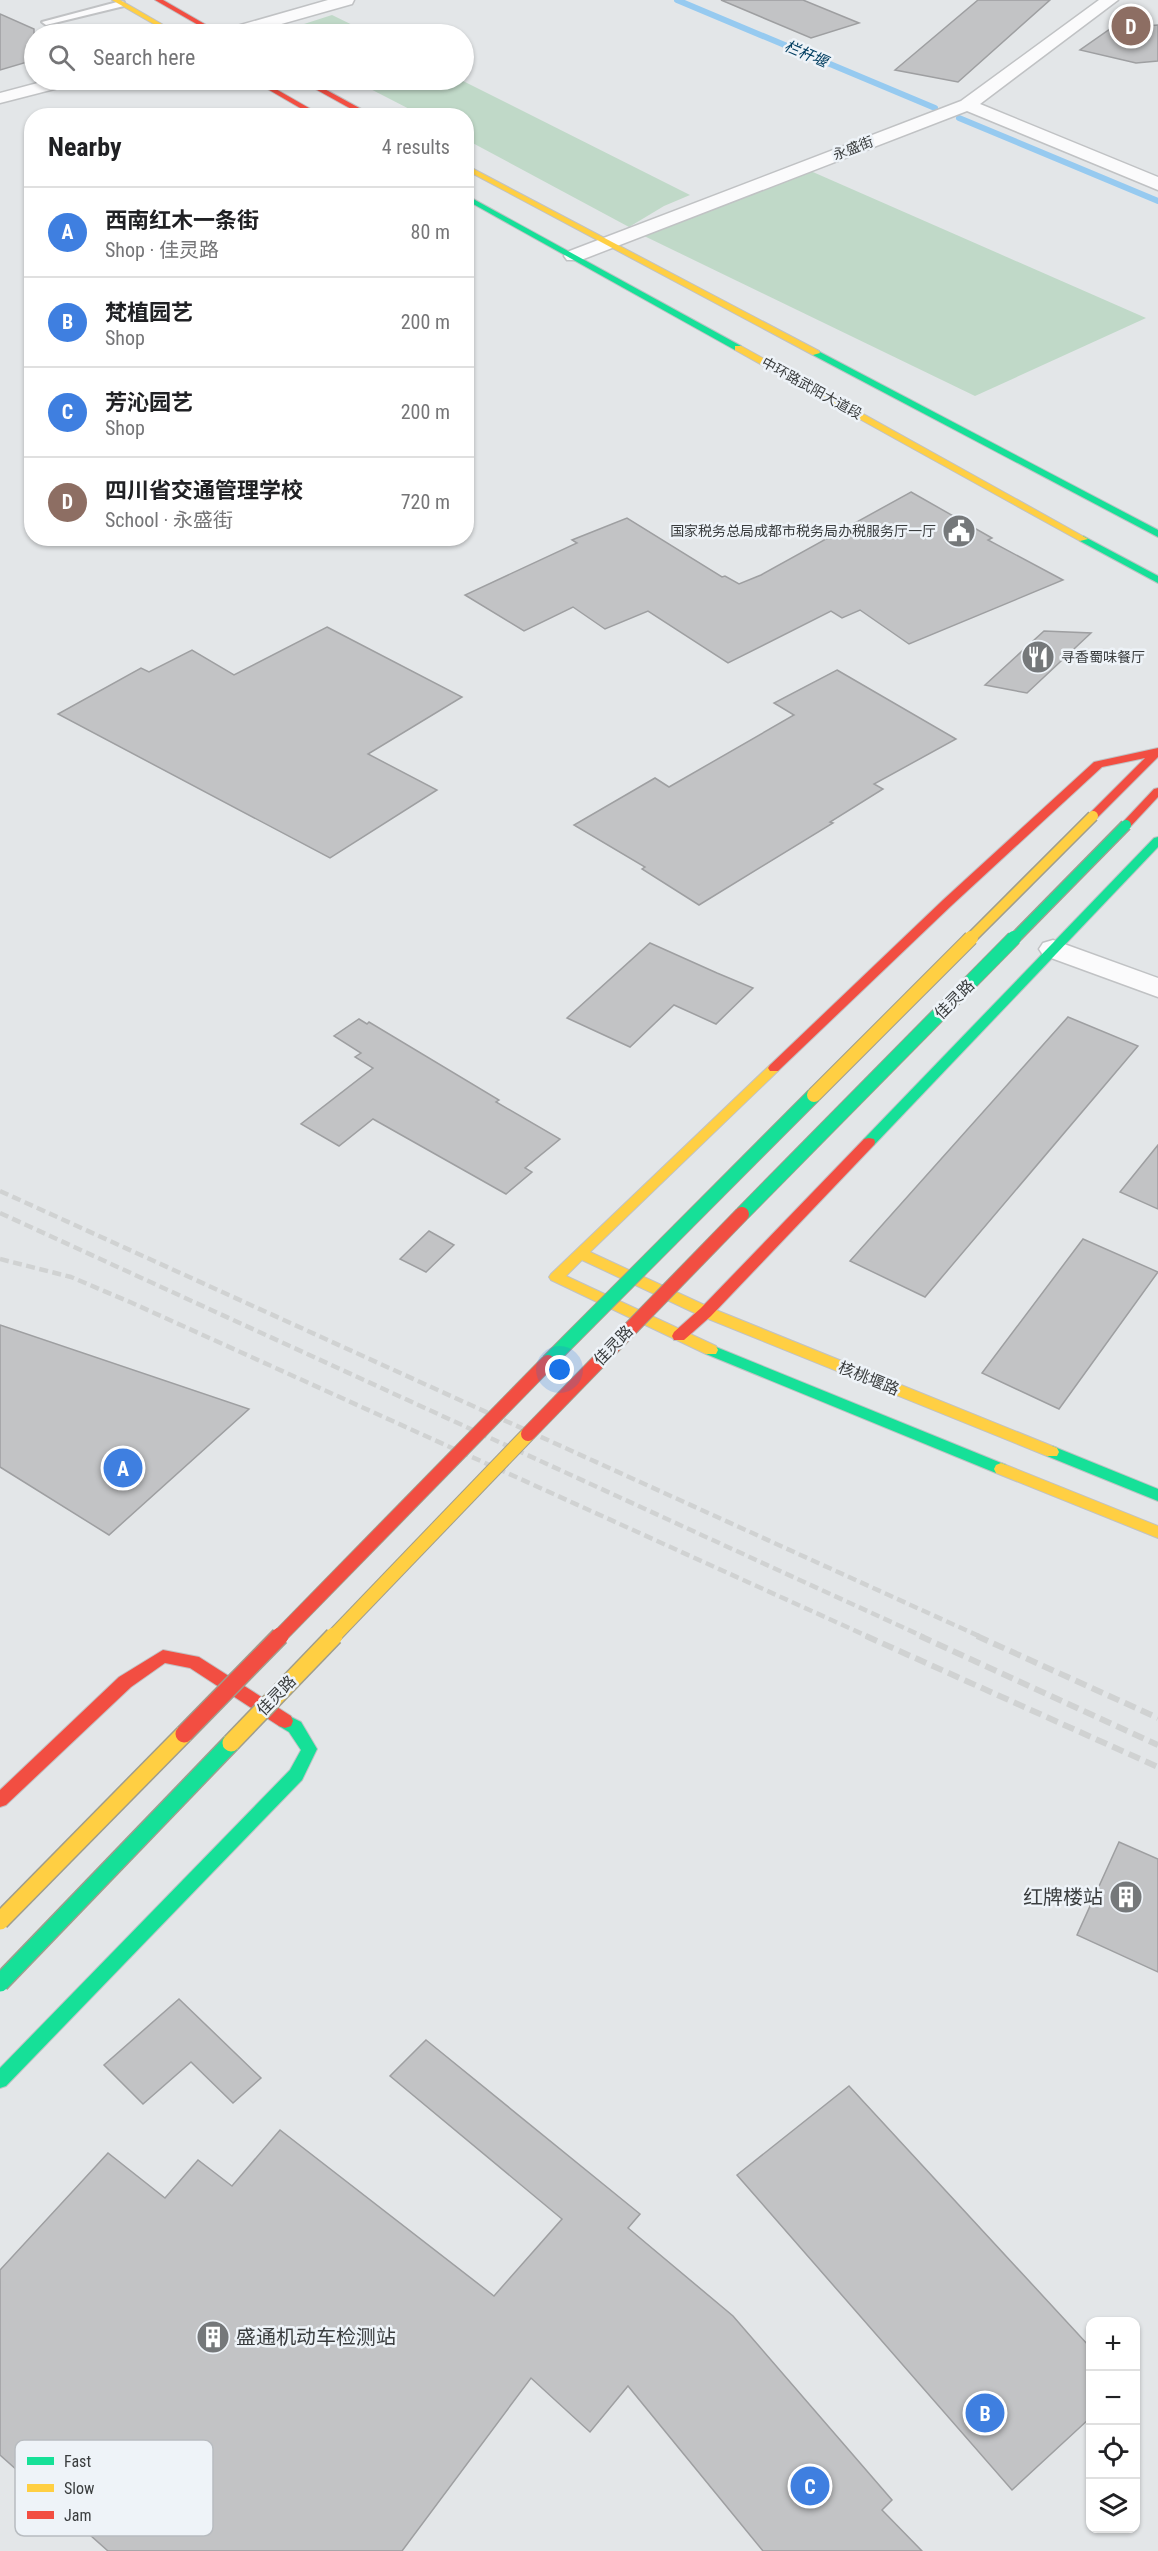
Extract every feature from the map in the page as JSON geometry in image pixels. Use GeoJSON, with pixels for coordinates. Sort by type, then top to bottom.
{"type":"FeatureCollection","features":[{"type":"Feature","properties":{"kind":"main road"},"geometry":{"type":"LineString","coordinates":[[158,0],[200,24]]}},
{"type":"Feature","properties":{"kind":"main road"},"geometry":{"type":"LineString","coordinates":[[118,2],[157,24]]}},
{"type":"Feature","properties":{"kind":"main road"},"geometry":{"type":"LineString","coordinates":[[273,90],[306,108]]}},
{"type":"Feature","properties":{"kind":"main road"},"geometry":{"type":"LineString","coordinates":[[322,90],[355,108]]}},
{"type":"Feature","properties":{"kind":"main road","name":"中环路武阳大道段"},"geometry":{"type":"LineString","coordinates":[[474,170],[1158,534]]}},
{"type":"Feature","properties":{"kind":"main road","name":"中环路武阳大道段"},"geometry":{"type":"LineString","coordinates":[[474,201],[1158,580]]}},
{"type":"Feature","properties":{"kind":"main road"},"geometry":{"type":"LineString","coordinates":[[1158,752],[1098,764],[947,903],[556,1277],[679,1336],[1158,1532]]}},
{"type":"Feature","properties":{"kind":"main road","name":"佳灵路"},"geometry":{"type":"LineString","coordinates":[[0,1921],[605,1304],[1158,752]]}},
{"type":"Feature","properties":{"kind":"main road","name":"佳灵路"},"geometry":{"type":"LineString","coordinates":[[0,1983],[621,1337],[1158,791]]}},
{"type":"Feature","properties":{"kind":"main road"},"geometry":{"type":"LineString","coordinates":[[679,1336],[706,1312],[1158,840]]}},
{"type":"Feature","properties":{"kind":"main road","name":"核桃堰路"},"geometry":{"type":"LineString","coordinates":[[582,1254],[706,1312],[1158,1496]]}},
{"type":"Feature","properties":{"kind":"main road"},"geometry":{"type":"LineString","coordinates":[[0,1800],[125,1682],[163,1656],[194,1662],[295,1727],[309,1749],[296,1775],[0,2080]]}},
{"type":"Feature","properties":{"kind":"street"},"geometry":{"type":"LineString","coordinates":[[263,24],[346,0]]}},
{"type":"Feature","properties":{"kind":"street","name":"永盛街"},"geometry":{"type":"LineString","coordinates":[[574,256],[967,105],[1110,0]]}},
{"type":"Feature","properties":{"kind":"street"},"geometry":{"type":"LineString","coordinates":[[0,98],[30,90]]}},
{"type":"Feature","properties":{"kind":"street"},"geometry":{"type":"LineString","coordinates":[[967,105],[1158,184]]}},
{"type":"Feature","properties":{"kind":"street"},"geometry":{"type":"LineString","coordinates":[[1053,949],[1158,988]]}},
{"type":"Feature","properties":{"kind":"lane"},"geometry":{"type":"LineString","coordinates":[[45,22],[118,2]]}},
{"type":"Feature","properties":{"kind":"green space"},"geometry":{"type":"Polygon","coordinates":[[[332,15],[350,24],[304,24],[332,15]]]}},
{"type":"Feature","properties":{"kind":"green space"},"geometry":{"type":"Polygon","coordinates":[[[474,87],[690,195],[664,206],[629,227],[474,144],[474,108],[407,108],[372,90],[474,90],[474,87]]]}},
{"type":"Feature","properties":{"kind":"green space"},"geometry":{"type":"Polygon","coordinates":[[[806,169],[1146,318],[975,396],[638,233],[806,169]]]}},
{"type":"Feature","properties":{"kind":"building"},"geometry":{"type":"Polygon","coordinates":[[[721,0],[803,0],[859,23],[811,38],[721,0]]]}},
{"type":"Feature","properties":{"kind":"building"},"geometry":{"type":"Polygon","coordinates":[[[978,0],[1050,0],[958,82],[895,70],[978,0]]]}},
{"type":"Feature","properties":{"kind":"building"},"geometry":{"type":"Polygon","coordinates":[[[0,14],[24,25],[24,63],[0,70],[0,14]]]}},
{"type":"Feature","properties":{"kind":"building"},"geometry":{"type":"Polygon","coordinates":[[[1158,25],[1158,61],[1136,63],[1080,50],[1110,29],[1158,25]]]}},
{"type":"Feature","properties":{"kind":"building"},"geometry":{"type":"Polygon","coordinates":[[[911,492],[992,538],[988,540],[1063,580],[909,644],[860,610],[842,618],[831,611],[728,663],[648,611],[605,629],[573,607],[524,631],[465,595],[577,543],[572,540],[627,518],[722,577],[725,576],[739,584],[761,575],[911,492]]]}},
{"type":"Feature","properties":{"kind":"building"},"geometry":{"type":"Polygon","coordinates":[[[327,627],[462,697],[368,754],[437,790],[330,858],[58,714],[141,668],[149,672],[192,650],[234,675],[327,627]]]}},
{"type":"Feature","properties":{"kind":"building"},"geometry":{"type":"Polygon","coordinates":[[[1044,631],[1091,633],[1027,693],[985,685],[1044,631]]]}},
{"type":"Feature","properties":{"kind":"building"},"geometry":{"type":"Polygon","coordinates":[[[837,670],[956,739],[874,784],[883,789],[830,822],[833,823],[699,905],[642,869],[645,867],[574,825],[655,778],[669,787],[794,715],[774,703],[837,670]]]}},
{"type":"Feature","properties":{"kind":"building"},"geometry":{"type":"Polygon","coordinates":[[[650,943],[753,988],[716,1024],[674,1005],[630,1047],[567,1018],[650,943]]]}},
{"type":"Feature","properties":{"kind":"building"},"geometry":{"type":"Polygon","coordinates":[[[1068,1017],[1138,1046],[925,1297],[850,1261],[1068,1017]]]}},
{"type":"Feature","properties":{"kind":"building"},"geometry":{"type":"Polygon","coordinates":[[[359,1019],[367,1024],[369,1022],[499,1100],[496,1102],[560,1139],[525,1168],[532,1172],[506,1194],[373,1119],[339,1146],[301,1124],[373,1068],[355,1057],[361,1053],[334,1036],[359,1019]]]}},
{"type":"Feature","properties":{"kind":"building"},"geometry":{"type":"Polygon","coordinates":[[[1158,1145],[1158,1209],[1120,1192],[1158,1145]]]}},
{"type":"Feature","properties":{"kind":"building"},"geometry":{"type":"Polygon","coordinates":[[[429,1231],[454,1245],[426,1272],[400,1259],[429,1231]]]}},
{"type":"Feature","properties":{"kind":"building"},"geometry":{"type":"Polygon","coordinates":[[[1083,1239],[1158,1272],[1059,1409],[982,1373],[1083,1239]]]}},
{"type":"Feature","properties":{"kind":"building"},"geometry":{"type":"Polygon","coordinates":[[[0,1325],[249,1409],[109,1535],[0,1467],[0,1325]]]}},
{"type":"Feature","properties":{"kind":"building","name":"红牌楼站"},"geometry":{"type":"Polygon","coordinates":[[[1119,1842],[1158,1859],[1158,1972],[1077,1935],[1119,1842]]]}},
{"type":"Feature","properties":{"kind":"building"},"geometry":{"type":"Polygon","coordinates":[[[179,1999],[261,2078],[233,2103],[191,2062],[143,2104],[104,2065],[179,1999]]]}},
{"type":"Feature","properties":{"kind":"building"},"geometry":{"type":"Polygon","coordinates":[[[426,2040],[640,2214],[628,2228],[733,2316],[892,2500],[882,2510],[922,2551],[763,2551],[628,2386],[590,2432],[531,2378],[402,2551],[108,2551],[91,2536],[213,2536],[213,2440],[15,2440],[15,2468],[0,2455],[0,2270],[108,2153],[165,2198],[198,2160],[232,2186],[280,2130],[494,2296],[562,2219],[390,2076],[426,2040]]]}},
{"type":"Feature","properties":{"kind":"building"},"geometry":{"type":"Polygon","coordinates":[[[849,2086],[1086,2343],[1086,2422],[1012,2490],[737,2175],[849,2086]]]}},
{"type":"Feature","properties":{"kind":"waterway","name":"栏杆堰"},"geometry":{"type":"LineString","coordinates":[[677,0],[935,108]]}},
{"type":"Feature","properties":{"kind":"waterway","name":"栏杆堰"},"geometry":{"type":"LineString","coordinates":[[959,118],[1158,201]]}},
{"type":"Feature","properties":{"kind":"railway"},"geometry":{"type":"LineString","coordinates":[[0,1191],[981,1637]]}},
{"type":"Feature","properties":{"kind":"railway"},"geometry":{"type":"LineString","coordinates":[[0,1213],[924,1637]]}},
{"type":"Feature","properties":{"kind":"railway"},"geometry":{"type":"LineString","coordinates":[[0,1259],[71,1277],[130,1302],[869,1637]]}},
{"type":"Feature","properties":{"kind":"railway"},"geometry":{"type":"LineString","coordinates":[[866,1636],[1158,1767]]}},
{"type":"Feature","properties":{"kind":"railway"},"geometry":{"type":"LineString","coordinates":[[920,1636],[1158,1745]]}},
{"type":"Feature","properties":{"kind":"railway"},"geometry":{"type":"LineString","coordinates":[[977,1636],[1158,1718]]}},
{"type":"Feature","properties":{"kind":"traffic: fast"},"geometry":{"type":"LineString","coordinates":[[474,201],[738,348]]}},
{"type":"Feature","properties":{"kind":"traffic: fast"},"geometry":{"type":"LineString","coordinates":[[816,353],[1158,534]]}},
{"type":"Feature","properties":{"kind":"traffic: fast"},"geometry":{"type":"LineString","coordinates":[[1083,539],[1158,580]]}},
{"type":"Feature","properties":{"kind":"traffic: fast"},"geometry":{"type":"LineString","coordinates":[[742,1214],[1126,825]]}},
{"type":"Feature","properties":{"kind":"traffic: fast"},"geometry":{"type":"LineString","coordinates":[[869,1142],[1158,840]]}},
{"type":"Feature","properties":{"kind":"traffic: fast"},"geometry":{"type":"LineString","coordinates":[[548,1362],[814,1095]]}},
{"type":"Feature","properties":{"kind":"traffic: fast"},"geometry":{"type":"LineString","coordinates":[[711,1350],[1001,1469]]}},
{"type":"Feature","properties":{"kind":"traffic: fast"},"geometry":{"type":"LineString","coordinates":[[1052,1452],[1158,1495]]}},
{"type":"Feature","properties":{"kind":"traffic: fast"},"geometry":{"type":"LineString","coordinates":[[0,2080],[296,1775],[309,1749],[295,1727],[285,1721]]}},
{"type":"Feature","properties":{"kind":"traffic: fast"},"geometry":{"type":"LineString","coordinates":[[0,1983],[231,1743]]}},
{"type":"Feature","properties":{"kind":"traffic: slow"},"geometry":{"type":"LineString","coordinates":[[115,0],[157,24]]}},
{"type":"Feature","properties":{"kind":"traffic: slow"},"geometry":{"type":"LineString","coordinates":[[474,171],[816,353]]}},
{"type":"Feature","properties":{"kind":"traffic: slow"},"geometry":{"type":"LineString","coordinates":[[738,348],[1083,539]]}},
{"type":"Feature","properties":{"kind":"traffic: slow"},"geometry":{"type":"LineString","coordinates":[[814,1095],[1093,816]]}},
{"type":"Feature","properties":{"kind":"traffic: slow"},"geometry":{"type":"LineString","coordinates":[[711,1350],[556,1277],[774,1068]]}},
{"type":"Feature","properties":{"kind":"traffic: slow"},"geometry":{"type":"LineString","coordinates":[[582,1254],[706,1312],[1052,1452]]}},
{"type":"Feature","properties":{"kind":"traffic: slow"},"geometry":{"type":"LineString","coordinates":[[231,1743],[528,1434]]}},
{"type":"Feature","properties":{"kind":"traffic: slow"},"geometry":{"type":"LineString","coordinates":[[1001,1469],[1158,1532]]}},
{"type":"Feature","properties":{"kind":"traffic: slow"},"geometry":{"type":"LineString","coordinates":[[0,1921],[184,1734]]}},
{"type":"Feature","properties":{"kind":"traffic: jam"},"geometry":{"type":"LineString","coordinates":[[158,0],[200,24]]}},
{"type":"Feature","properties":{"kind":"traffic: jam"},"geometry":{"type":"LineString","coordinates":[[274,90],[306,108]]}},
{"type":"Feature","properties":{"kind":"traffic: jam"},"geometry":{"type":"LineString","coordinates":[[322,90],[356,108]]}},
{"type":"Feature","properties":{"kind":"traffic: jam"},"geometry":{"type":"LineString","coordinates":[[1093,816],[1158,751]]}},
{"type":"Feature","properties":{"kind":"traffic: jam"},"geometry":{"type":"LineString","coordinates":[[774,1068],[947,903],[1098,764],[1157,752]]}},
{"type":"Feature","properties":{"kind":"traffic: jam"},"geometry":{"type":"LineString","coordinates":[[1126,825],[1158,791]]}},
{"type":"Feature","properties":{"kind":"traffic: jam"},"geometry":{"type":"LineString","coordinates":[[679,1336],[706,1312],[869,1142]]}},
{"type":"Feature","properties":{"kind":"traffic: jam"},"geometry":{"type":"LineString","coordinates":[[528,1434],[742,1214]]}},
{"type":"Feature","properties":{"kind":"traffic: jam"},"geometry":{"type":"LineString","coordinates":[[184,1734],[548,1362]]}},
{"type":"Feature","properties":{"kind":"traffic: jam"},"geometry":{"type":"LineString","coordinates":[[0,1800],[125,1682],[163,1656],[194,1662],[285,1721]]}},
{"type":"Feature","properties":{"kind":"place","name":"四川省交通管理学校"},"geometry":{"type":"Point","coordinates":[1131,26]}},
{"type":"Feature","properties":{"kind":"place","name":"国家税务总局成都市税务局办税服务厅一厅"},"geometry":{"type":"Point","coordinates":[959,531]}},
{"type":"Feature","properties":{"kind":"place","name":"寻香蜀味餐厅"},"geometry":{"type":"Point","coordinates":[1038,657]}},
{"type":"Feature","properties":{"kind":"place","name":"西南红木一条街"},"geometry":{"type":"Point","coordinates":[123,1468]}},
{"type":"Feature","properties":{"kind":"place","name":"红牌楼站"},"geometry":{"type":"Point","coordinates":[1126,1897]}},
{"type":"Feature","properties":{"kind":"place","name":"盛通机动车检测站"},"geometry":{"type":"Point","coordinates":[213,2337]}},
{"type":"Feature","properties":{"kind":"place","name":"梵植园艺"},"geometry":{"type":"Point","coordinates":[985,2413]}},
{"type":"Feature","properties":{"kind":"place","name":"芳沁园艺"},"geometry":{"type":"Point","coordinates":[810,2486]}}]}
